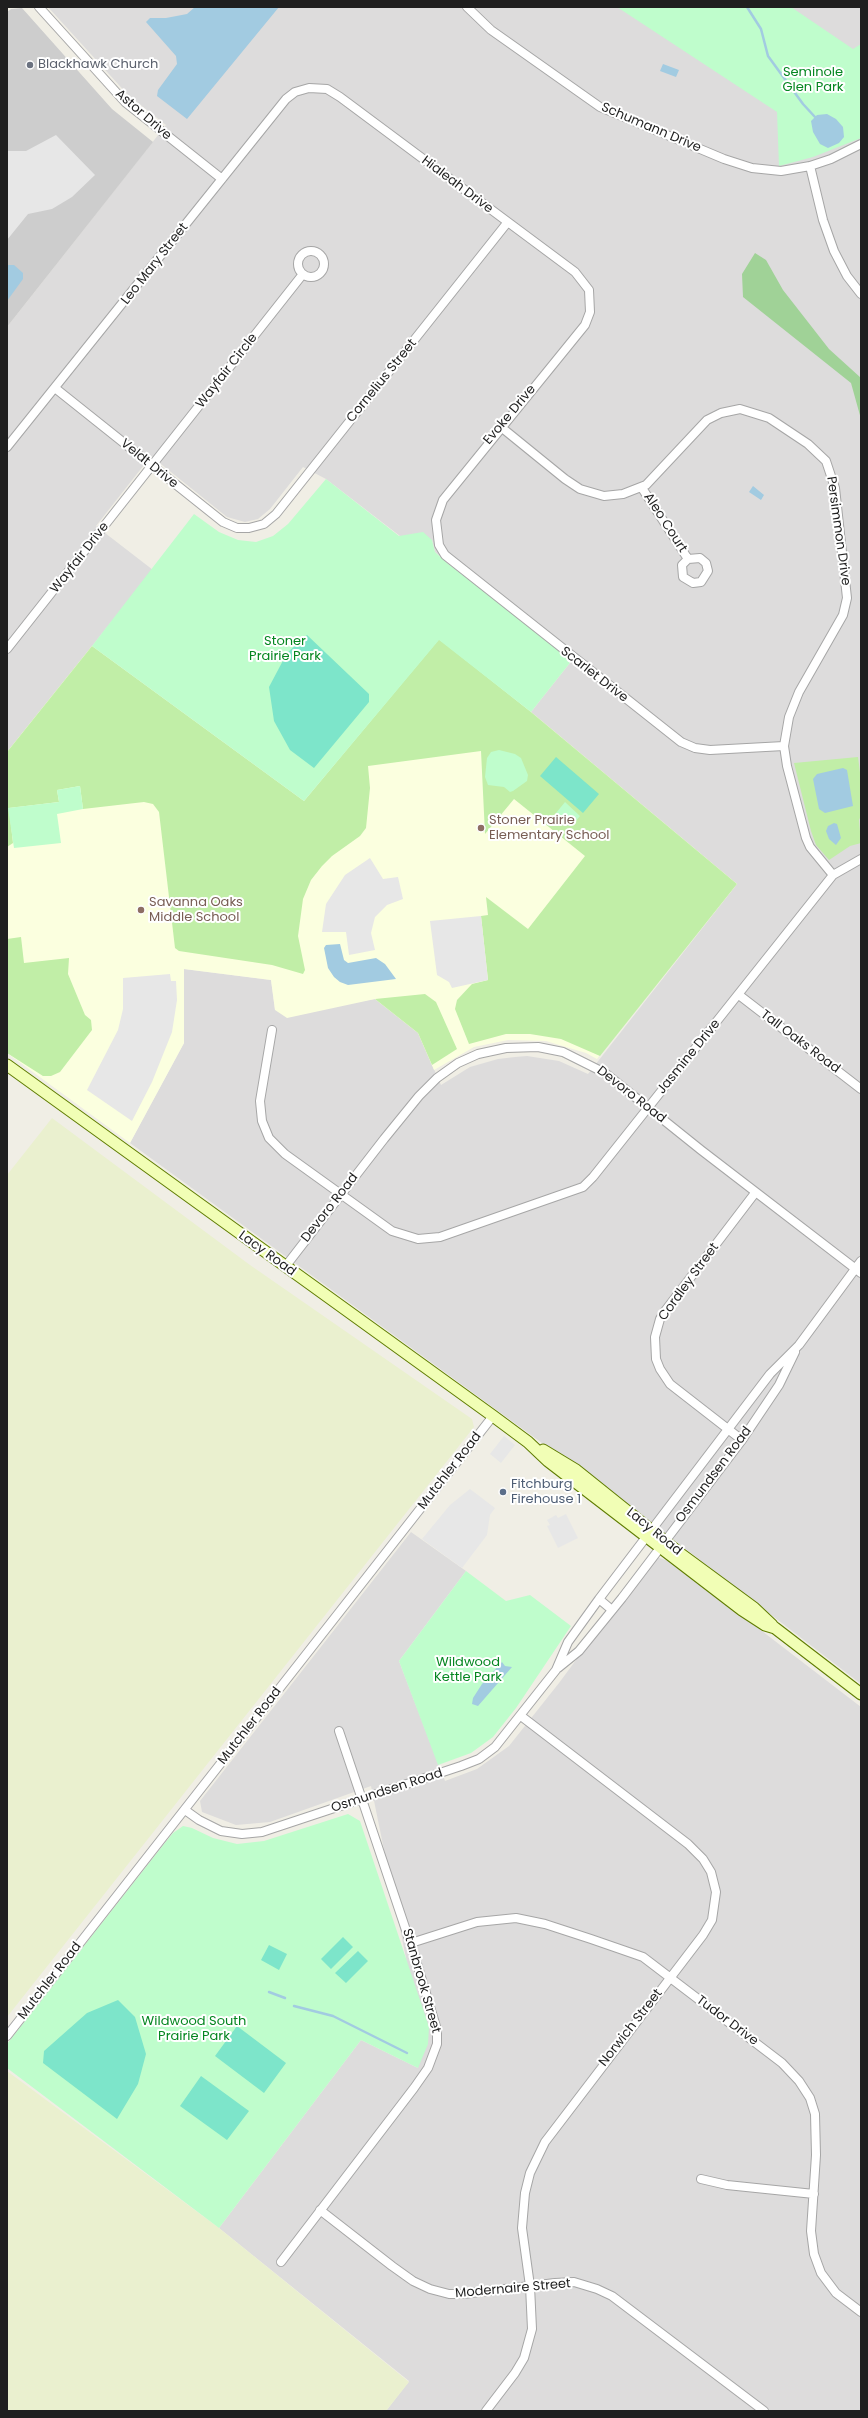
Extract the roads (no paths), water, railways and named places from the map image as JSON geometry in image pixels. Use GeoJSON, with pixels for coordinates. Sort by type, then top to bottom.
{"type":"FeatureCollection","features":[{"type":"Feature","properties":{"kind":"street","name":"Astor Drive"},"geometry":{"type":"LineString","coordinates":[[39,7],[125,102],[222,179]]}},
{"type":"Feature","properties":{"kind":"street","name":"Schumann Drive"},"geometry":{"type":"LineString","coordinates":[[467,7],[491,30],[588,100],[612,113],[724,159],[752,168],[781,171],[810,166],[831,159],[861,144]]}},
{"type":"Feature","properties":{"kind":"street","name":"Leo Mary Street"},"geometry":{"type":"LineString","coordinates":[[7,447],[286,99],[309,88]]}},
{"type":"Feature","properties":{"kind":"street","name":"Hialeah Drive"},"geometry":{"type":"LineString","coordinates":[[309,88],[327,89],[340,97],[507,223],[575,272],[585,282],[591,300]]}},
{"type":"Feature","properties":{"kind":"street"},"geometry":{"type":"LineString","coordinates":[[810,166],[823,220],[834,251],[847,276],[861,294]]}},
{"type":"Feature","properties":{"kind":"street","name":"Cornelius Street"},"geometry":{"type":"LineString","coordinates":[[249,528],[264,524],[276,514],[507,223]]}},
{"type":"Feature","properties":{"kind":"street","name":"Wayfair Circle"},"geometry":{"type":"LineString","coordinates":[[151,467],[304,274]]}},
{"type":"Feature","properties":{"kind":"street","name":"Evoke Drive"},"geometry":{"type":"LineString","coordinates":[[437,534],[436,520],[442,500],[585,325],[590,312],[591,300]]}},
{"type":"Feature","properties":{"kind":"street","name":"Veldt Drive"},"geometry":{"type":"LineString","coordinates":[[55,388],[151,467],[223,522],[236,528],[249,528]]}},
{"type":"Feature","properties":{"kind":"street","name":"Persimmon Drive"},"geometry":{"type":"LineString","coordinates":[[501,427],[580,489],[613,497],[642,488],[707,420],[721,413],[740,410],[769,418],[808,444],[826,461],[835,488],[847,598],[840,619],[799,692],[789,717],[784,746],[806,838],[810,847],[833,876]]}},
{"type":"Feature","properties":{"kind":"street","name":"Wayfair Drive"},"geometry":{"type":"LineString","coordinates":[[7,649],[151,467]]}},
{"type":"Feature","properties":{"kind":"street","name":"Aleo Court"},"geometry":{"type":"LineString","coordinates":[[642,488],[688,559]]}},
{"type":"Feature","properties":{"kind":"street","name":"Scarlet Drive"},"geometry":{"type":"LineString","coordinates":[[437,534],[439,546],[455,564],[681,742],[695,748],[710,750],[784,746]]}},
{"type":"Feature","properties":{"kind":"street","name":"Jasmine Drive"},"geometry":{"type":"LineString","coordinates":[[272,1030],[260,1101],[265,1130],[270,1138],[285,1154],[392,1231],[418,1239],[440,1237],[583,1187],[593,1177],[833,876],[861,859]]}},
{"type":"Feature","properties":{"kind":"street","name":"Tall Oaks Road"},"geometry":{"type":"LineString","coordinates":[[739,995],[861,1088]]}},
{"type":"Feature","properties":{"kind":"street","name":"Devoro Road"},"geometry":{"type":"LineString","coordinates":[[285,1267],[427,1086],[447,1070],[478,1054],[522,1047],[538,1047],[563,1052],[599,1069],[858,1271]]}},
{"type":"Feature","properties":{"kind":"street","name":"Lacy Road"},"geometry":{"type":"LineString","coordinates":[[7,1065],[493,1416],[528,1442],[548,1461],[662,1544],[742,1610],[765,1625],[775,1628],[861,1694]]}},
{"type":"Feature","properties":{"kind":"street","name":"Cordley Street"},"geometry":{"type":"LineString","coordinates":[[742,1440],[670,1384],[660,1369],[656,1359],[655,1337],[660,1320],[665,1311],[755,1192]]}},
{"type":"Feature","properties":{"kind":"street","name":"Osmundsen Road"},"geometry":{"type":"LineString","coordinates":[[556,1670],[568,1642],[599,1599],[729,1430],[770,1374],[799,1344],[858,1271],[861,1261]]}},
{"type":"Feature","properties":{"kind":"street","name":"Osmundsen Road"},"geometry":{"type":"LineString","coordinates":[[185,1810],[205,1824],[221,1831],[251,1834],[262,1832],[364,1799],[479,1759],[494,1747],[521,1716],[556,1670],[579,1651],[612,1610],[742,1440],[779,1385],[799,1344]]}},
{"type":"Feature","properties":{"kind":"street","name":"Mutchler Road"},"geometry":{"type":"LineString","coordinates":[[7,2036],[493,1416]]}},
{"type":"Feature","properties":{"kind":"street"},"geometry":{"type":"LineString","coordinates":[[599,1599],[612,1610]]}},
{"type":"Feature","properties":{"kind":"street","name":"Norwich Street"},"geometry":{"type":"LineString","coordinates":[[486,2411],[515,2373],[530,2342],[533,2315],[522,2228],[525,2193],[530,2173],[545,2142],[703,1935],[712,1920],[716,1892],[711,1872],[703,1859],[688,1844],[521,1716]]}},
{"type":"Feature","properties":{"kind":"street","name":"Stanbrook Street"},"geometry":{"type":"LineString","coordinates":[[281,2262],[414,2088],[428,2068],[437,2044],[437,2030],[411,1943],[364,1799],[339,1731]]}},
{"type":"Feature","properties":{"kind":"street","name":"Tudor Drive"},"geometry":{"type":"LineString","coordinates":[[411,1943],[477,1922],[516,1918],[545,1924],[643,1957],[782,2063],[799,2081],[810,2098],[815,2114],[816,2155],[811,2232],[814,2254],[821,2273],[836,2293],[861,2312]]}},
{"type":"Feature","properties":{"kind":"street"},"geometry":{"type":"LineString","coordinates":[[701,2179],[727,2185],[814,2194]]}},
{"type":"Feature","properties":{"kind":"street","name":"Modernaire Street"},"geometry":{"type":"LineString","coordinates":[[320,2210],[392,2266],[413,2281],[430,2289],[449,2294],[463,2294],[574,2282],[598,2289],[612,2296],[764,2411]]}},
{"type":"Feature","properties":{"kind":"water"},"geometry":{"type":"Polygon","coordinates":[[[195,7],[279,7],[187,119],[157,96],[158,90],[177,64],[176,56],[146,22],[150,18],[166,18],[187,14],[195,7]]]}},
{"type":"Feature","properties":{"kind":"water"},"geometry":{"type":"Polygon","coordinates":[[[663,64],[679,70],[676,77],[660,71],[663,64]]]}},
{"type":"Feature","properties":{"kind":"water"},"geometry":{"type":"Polygon","coordinates":[[[827,114],[836,119],[843,127],[844,137],[839,143],[828,148],[820,144],[813,132],[811,121],[817,115],[827,114]]]}},
{"type":"Feature","properties":{"kind":"water"},"geometry":{"type":"Polygon","coordinates":[[[8,265],[14,265],[23,273],[23,279],[7,301],[8,265]]]}},
{"type":"Feature","properties":{"kind":"water"},"geometry":{"type":"Polygon","coordinates":[[[753,486],[764,495],[761,500],[749,492],[753,486]]]}},
{"type":"Feature","properties":{"kind":"water"},"geometry":{"type":"Polygon","coordinates":[[[843,768],[847,770],[853,806],[825,813],[819,809],[813,779],[817,774],[843,768]]]}},
{"type":"Feature","properties":{"kind":"water"},"geometry":{"type":"Polygon","coordinates":[[[834,823],[837,824],[841,838],[836,845],[829,839],[826,831],[828,826],[834,823]]]}},
{"type":"Feature","properties":{"kind":"water"},"geometry":{"type":"Polygon","coordinates":[[[340,944],[344,960],[348,963],[376,958],[385,964],[396,979],[348,985],[340,982],[334,977],[328,968],[324,948],[326,945],[340,944]]]}},
{"type":"Feature","properties":{"kind":"water"},"geometry":{"type":"Polygon","coordinates":[[[502,1662],[505,1666],[512,1667],[478,1706],[472,1704],[473,1698],[482,1684],[502,1662]]]}},
{"type":"Feature","properties":{"kind":"waterway"},"geometry":{"type":"LineString","coordinates":[[747,7],[761,29],[768,56],[803,104],[815,117]]}},
{"type":"Feature","properties":{"kind":"waterway"},"geometry":{"type":"LineString","coordinates":[[269,1992],[285,1998]]}},
{"type":"Feature","properties":{"kind":"waterway"},"geometry":{"type":"LineString","coordinates":[[294,2006],[333,2016],[407,2053]]}},
{"type":"Feature","properties":{"kind":"place","name":"Blackhawk Church"},"geometry":{"type":"Point","coordinates":[30,65]}},
{"type":"Feature","properties":{"kind":"place","name":"Stoner Prairie Elementary School"},"geometry":{"type":"Point","coordinates":[481,828]}},
{"type":"Feature","properties":{"kind":"place","name":"Savanna Oaks Middle School"},"geometry":{"type":"Point","coordinates":[141,910]}},
{"type":"Feature","properties":{"kind":"place","name":"Fitchburg Firehouse 1"},"geometry":{"type":"Point","coordinates":[503,1492]}},
{"type":"Feature","properties":{"kind":"park label","name":"Seminole Glen Park"},"geometry":{"type":"Point","coordinates":[813,80]}},
{"type":"Feature","properties":{"kind":"park label","name":"Stoner Prairie Park"},"geometry":{"type":"Point","coordinates":[285,650]}},
{"type":"Feature","properties":{"kind":"park label","name":"Wildwood Kettle Park"},"geometry":{"type":"Point","coordinates":[468,1670]}},
{"type":"Feature","properties":{"kind":"park label","name":"Wildwood South Prairie Park"},"geometry":{"type":"Point","coordinates":[194,2030]}}]}
